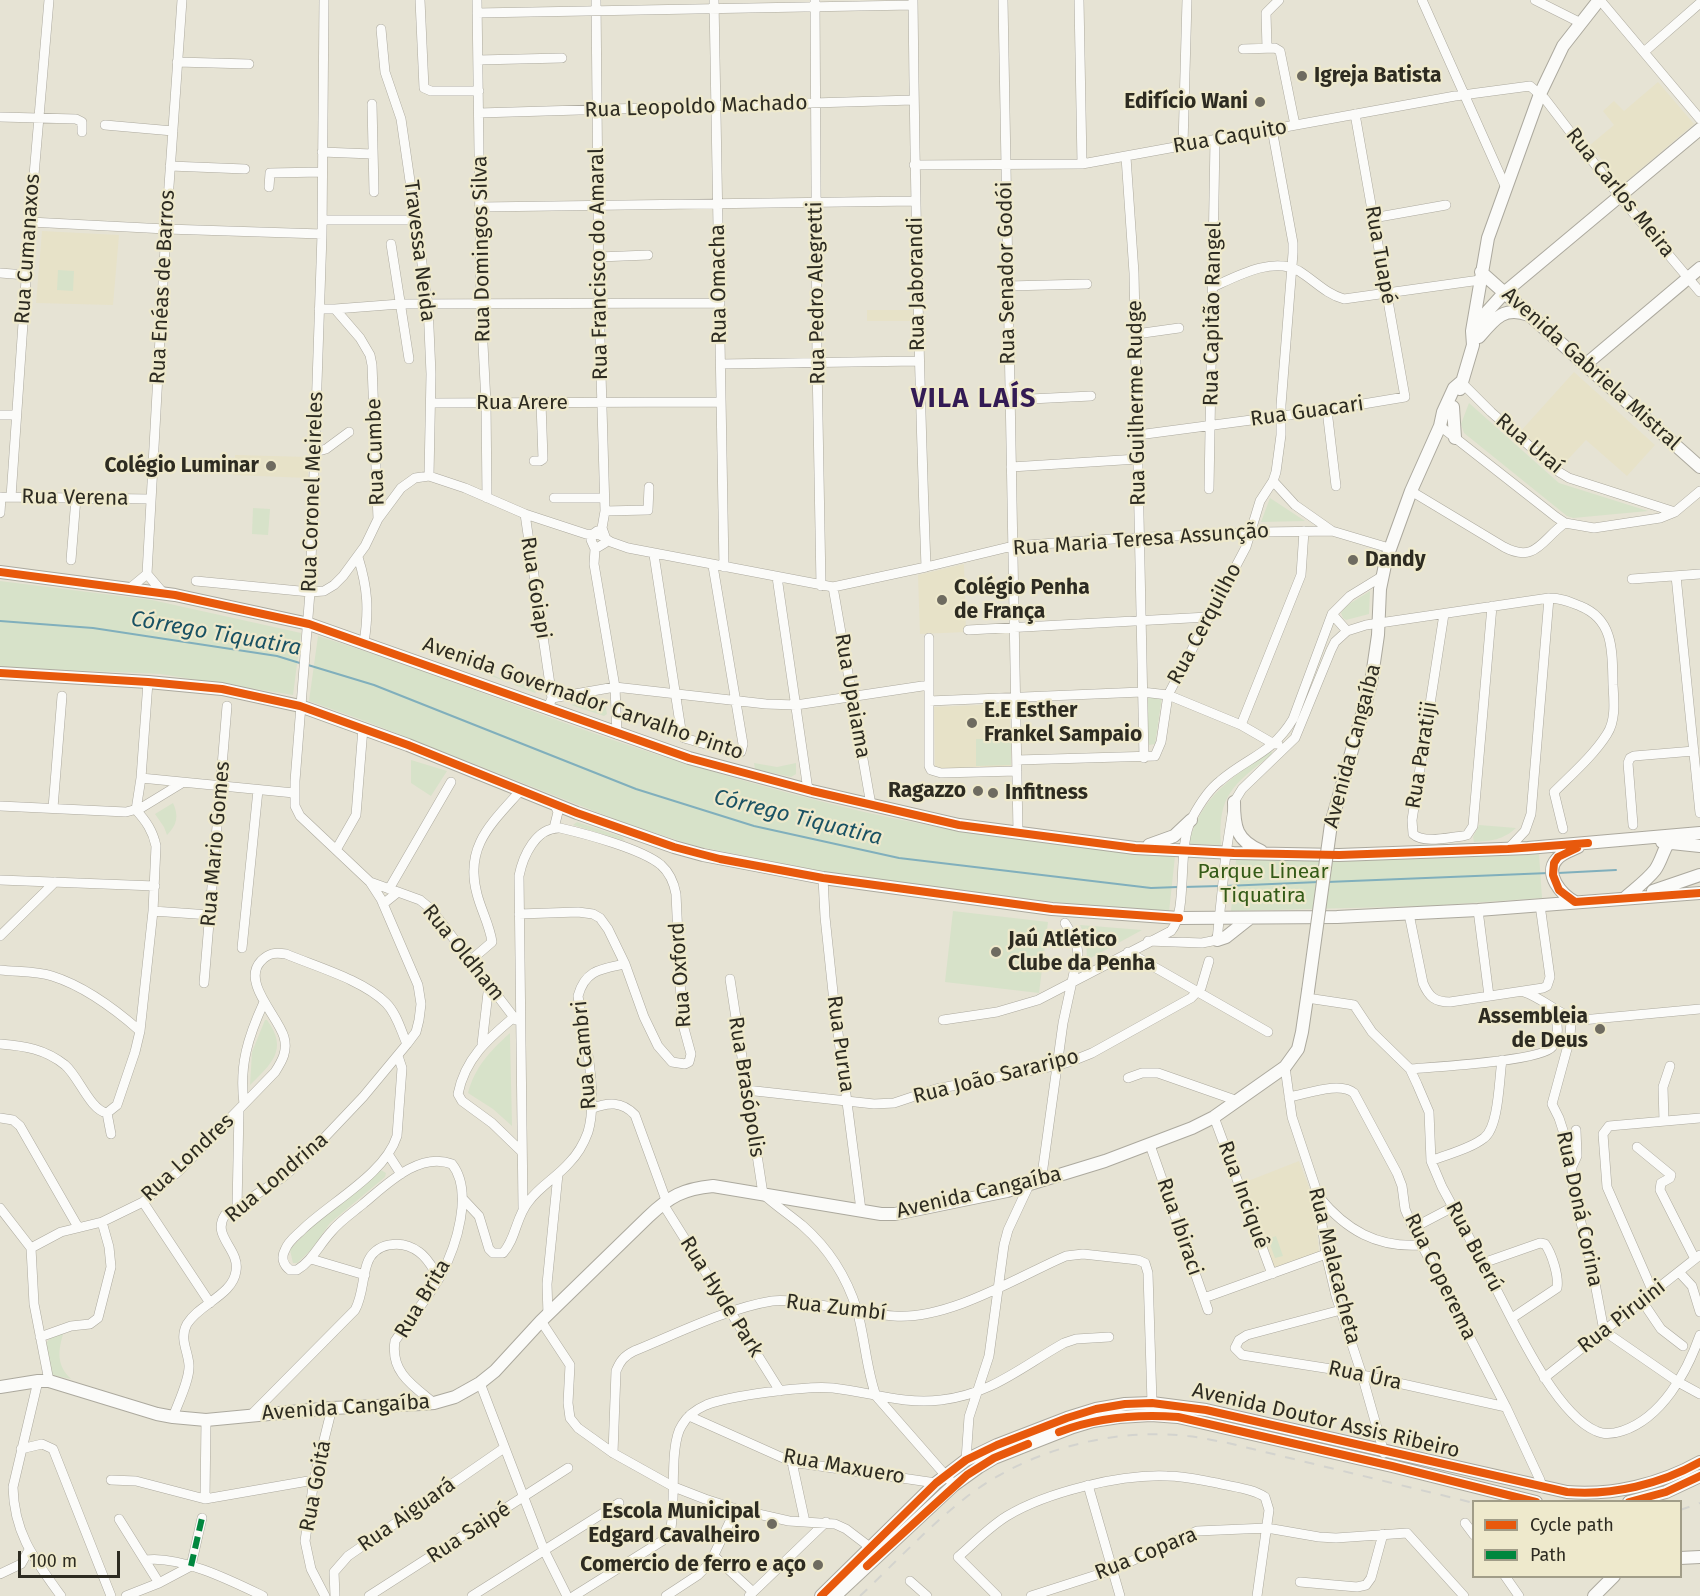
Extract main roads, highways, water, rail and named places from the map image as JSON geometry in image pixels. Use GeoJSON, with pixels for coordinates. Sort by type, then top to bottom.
{"type":"FeatureCollection","features":[{"type":"Feature","properties":{"kind":"main road","name":"Avenida Cangaíba"},"geometry":{"type":"LineString","coordinates":[[1440,426],[1453,407],[1473,345],[1472,331],[1488,238],[1540,94],[1563,46],[1599,0]]}},
{"type":"Feature","properties":{"kind":"main road"},"geometry":{"type":"LineString","coordinates":[[1473,345],[1486,313],[1505,292],[1700,129]]}},
{"type":"Feature","properties":{"kind":"main road"},"geometry":{"type":"LineString","coordinates":[[1585,365],[1700,268]]}},
{"type":"Feature","properties":{"kind":"main road","name":"Avenida Gabriela Mistral"},"geometry":{"type":"LineString","coordinates":[[1480,276],[1505,292],[1700,467]]}},
{"type":"Feature","properties":{"kind":"main road"},"geometry":{"type":"LineString","coordinates":[[1473,345],[1488,325],[1504,313],[1520,311],[1530,315]]}},
{"type":"Feature","properties":{"kind":"main road","name":"Avenida Cangaíba"},"geometry":{"type":"LineString","coordinates":[[1,1386],[43,1381],[173,1418],[206,1420],[332,1408],[434,1403],[455,1397],[480,1383],[495,1371],[545,1318],[664,1202],[680,1192],[713,1186],[895,1214],[1035,1183],[1150,1145],[1214,1117],[1238,1101],[1285,1067],[1298,1049],[1308,994],[1330,825],[1376,661],[1382,577],[1389,548],[1440,426],[1448,399],[1454,388],[1461,382]]}},
{"type":"Feature","properties":{"kind":"main road"},"geometry":{"type":"LineString","coordinates":[[1453,407],[1455,438]]}},
{"type":"Feature","properties":{"kind":"main road","name":"Avenida Governador Carvalho Pinto"},"geometry":{"type":"LineString","coordinates":[[0,572],[164,594],[309,624],[550,703],[617,734],[689,758],[808,790],[959,825],[1135,848],[1226,857],[1268,854],[1339,855],[1508,849],[1637,838],[1671,839],[1700,833]]}},
{"type":"Feature","properties":{"kind":"main road"},"geometry":{"type":"LineString","coordinates":[[0,673],[148,682],[229,690],[300,706],[363,728],[578,813],[703,855],[823,878],[1052,909],[1250,918],[1409,914],[1700,893]]}},
{"type":"Feature","properties":{"kind":"main road"},"geometry":{"type":"LineString","coordinates":[[1234,802],[1234,821],[1242,838],[1249,845],[1268,854]]}},
{"type":"Feature","properties":{"kind":"main road"},"geometry":{"type":"LineString","coordinates":[[1135,848],[1168,840],[1191,820]]}},
{"type":"Feature","properties":{"kind":"main road"},"geometry":{"type":"LineString","coordinates":[[1632,897],[1660,862],[1671,839],[1700,846]]}},
{"type":"Feature","properties":{"kind":"main road"},"geometry":{"type":"LineString","coordinates":[[1575,902],[1562,894],[1556,886],[1553,875],[1554,863],[1558,857],[1588,843]]}},
{"type":"Feature","properties":{"kind":"main road"},"geometry":{"type":"LineString","coordinates":[[1632,897],[1700,875]]}},
{"type":"Feature","properties":{"kind":"main road"},"geometry":{"type":"LineString","coordinates":[[1217,940],[1226,937],[1250,918]]}},
{"type":"Feature","properties":{"kind":"main road","name":"Avenida Doutor Assis Ribeiro"},"geometry":{"type":"LineString","coordinates":[[835,1596],[966,1460],[997,1445],[1067,1418],[1106,1407],[1152,1403],[1206,1410],[1575,1497],[1658,1482],[1700,1462]]}},
{"type":"Feature","properties":{"kind":"main road","name":"Avenida Doutor Assis Ribeiro"},"geometry":{"type":"LineString","coordinates":[[821,1596],[945,1481],[994,1458],[1073,1427],[1119,1417],[1151,1415],[1178,1417],[1528,1500]]}},
{"type":"Feature","properties":{"kind":"main road"},"geometry":{"type":"LineString","coordinates":[[1636,1500],[1666,1492],[1700,1476]]}},
{"type":"Feature","properties":{"kind":"main road"},"geometry":{"type":"LineString","coordinates":[[1537,1500],[1542,1488]]}},
{"type":"Feature","properties":{"kind":"main road"},"geometry":{"type":"LineString","coordinates":[[1594,1596],[1612,1578]]}},
{"type":"Feature","properties":{"kind":"waterway","name":"Córrego Tiquatira"},"geometry":{"type":"LineString","coordinates":[[0,621],[93,628],[277,656],[303,664]]}},
{"type":"Feature","properties":{"kind":"waterway","name":"Córrego Tiquatira"},"geometry":{"type":"LineString","coordinates":[[308,665],[374,685],[636,789],[754,826],[899,858],[1151,888],[1178,887]]}},
{"type":"Feature","properties":{"kind":"waterway","name":"Córrego Tiquatira"},"geometry":{"type":"LineString","coordinates":[[1558,873],[1616,870]]}},
{"type":"Feature","properties":{"kind":"waterway","name":"Córrego Tiquatira"},"geometry":{"type":"LineString","coordinates":[[1327,882],[1549,873]]}},
{"type":"Feature","properties":{"kind":"waterway","name":"Córrego Tiquatira"},"geometry":{"type":"LineString","coordinates":[[1225,886],[1319,882]]}},
{"type":"Feature","properties":{"kind":"waterway","name":"Córrego Tiquatira"},"geometry":{"type":"LineString","coordinates":[[1183,887],[1220,886]]}},
{"type":"Feature","properties":{"kind":"railway"},"geometry":{"type":"LineString","coordinates":[[860,1596],[937,1522],[988,1482],[1041,1456],[1100,1439],[1159,1434],[1198,1437],[1472,1503]]}},
{"type":"Feature","properties":{"kind":"railway"},"geometry":{"type":"LineString","coordinates":[[1682,1509],[1700,1503]]}},
{"type":"Feature","properties":{"kind":"place","name":"Igreja Batista"},"geometry":{"type":"Point","coordinates":[1302,76]}},
{"type":"Feature","properties":{"kind":"place","name":"Edifício Wani"},"geometry":{"type":"Point","coordinates":[1260,102]}},
{"type":"Feature","properties":{"kind":"place","name":"Colégio Luminar"},"geometry":{"type":"Point","coordinates":[271,466]}},
{"type":"Feature","properties":{"kind":"place","name":"Dandy"},"geometry":{"type":"Point","coordinates":[1353,560]}},
{"type":"Feature","properties":{"kind":"place","name":"Colégio Penha de França"},"geometry":{"type":"Point","coordinates":[942,600]}},
{"type":"Feature","properties":{"kind":"place","name":"E.E Esther Frankel Sampaio"},"geometry":{"type":"Point","coordinates":[972,723]}},
{"type":"Feature","properties":{"kind":"place","name":"Ragazzo"},"geometry":{"type":"Point","coordinates":[978,791]}},
{"type":"Feature","properties":{"kind":"place","name":"Infitness"},"geometry":{"type":"Point","coordinates":[993,793]}},
{"type":"Feature","properties":{"kind":"place","name":"Jaú Atlético Clube da Penha"},"geometry":{"type":"Point","coordinates":[996,952]}},
{"type":"Feature","properties":{"kind":"place","name":"Assembleia de Deus"},"geometry":{"type":"Point","coordinates":[1600,1029]}},
{"type":"Feature","properties":{"kind":"place","name":"Escola Municipal Edgard Cavalheiro"},"geometry":{"type":"Point","coordinates":[772,1524]}},
{"type":"Feature","properties":{"kind":"place","name":"Comercio de ferro e aço"},"geometry":{"type":"Point","coordinates":[818,1565]}},
{"type":"Feature","properties":{"kind":"district","name":"VILA LAÍS"},"geometry":{"type":"Point","coordinates":[974,399]}},
{"type":"Feature","properties":{"kind":"park label","name":"Parque Linear Tiquatira"},"geometry":{"type":"Point","coordinates":[1263,884]}}]}
